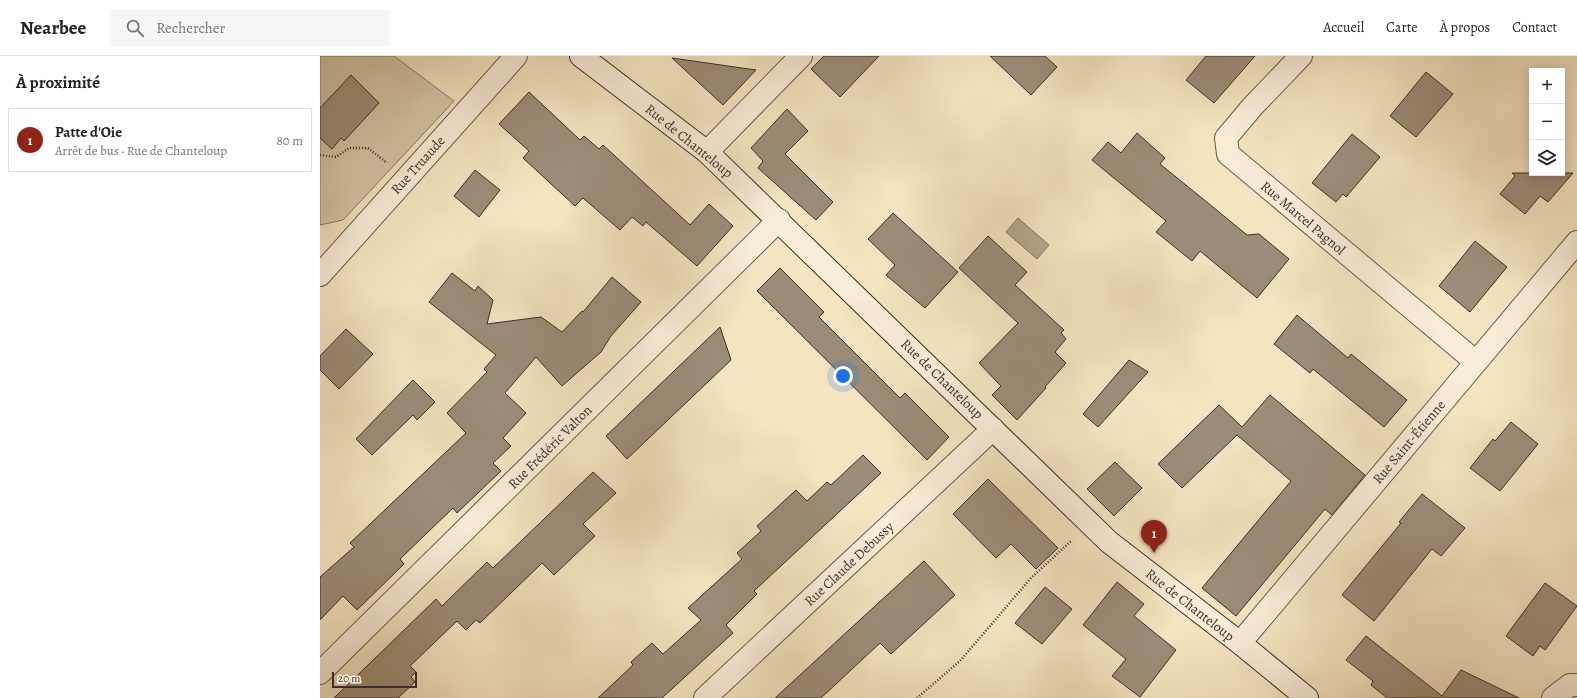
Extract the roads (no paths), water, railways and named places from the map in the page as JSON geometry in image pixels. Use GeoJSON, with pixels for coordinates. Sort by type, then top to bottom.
{"type":"FeatureCollection","features":[{"type":"Feature","properties":{"kind":"street","name":"Rue Truaude"},"geometry":{"type":"LineString","coordinates":[[320,275],[516,56]]}},
{"type":"Feature","properties":{"kind":"street","name":"Rue de Chanteloup"},"geometry":{"type":"LineString","coordinates":[[581,56],[707,152],[779,220],[1109,542],[1240,643],[1307,698]]}},
{"type":"Feature","properties":{"kind":"street"},"geometry":{"type":"LineString","coordinates":[[707,152],[801,56]]}},
{"type":"Feature","properties":{"kind":"street","name":"Rue Marcel Pagnol"},"geometry":{"type":"LineString","coordinates":[[1301,56],[1226,138],[1228,154],[1476,362]]}},
{"type":"Feature","properties":{"kind":"street","name":"Rue Frédéric Valton"},"geometry":{"type":"LineString","coordinates":[[320,673],[779,220]]}},
{"type":"Feature","properties":{"kind":"street","name":"Rue Saint-Étienne"},"geometry":{"type":"LineString","coordinates":[[1240,643],[1577,242]]}},
{"type":"Feature","properties":{"kind":"street","name":"Rue Claude Debussy"},"geometry":{"type":"LineString","coordinates":[[705,698],[993,429]]}},
{"type":"Feature","properties":{"kind":"street"},"geometry":{"type":"LineString","coordinates":[[1553,698],[1570,685],[1577,685]]}},
{"type":"Feature","properties":{"kind":"place","name":"Patte d'Oie"},"geometry":{"type":"Point","coordinates":[1154,553]}}]}
